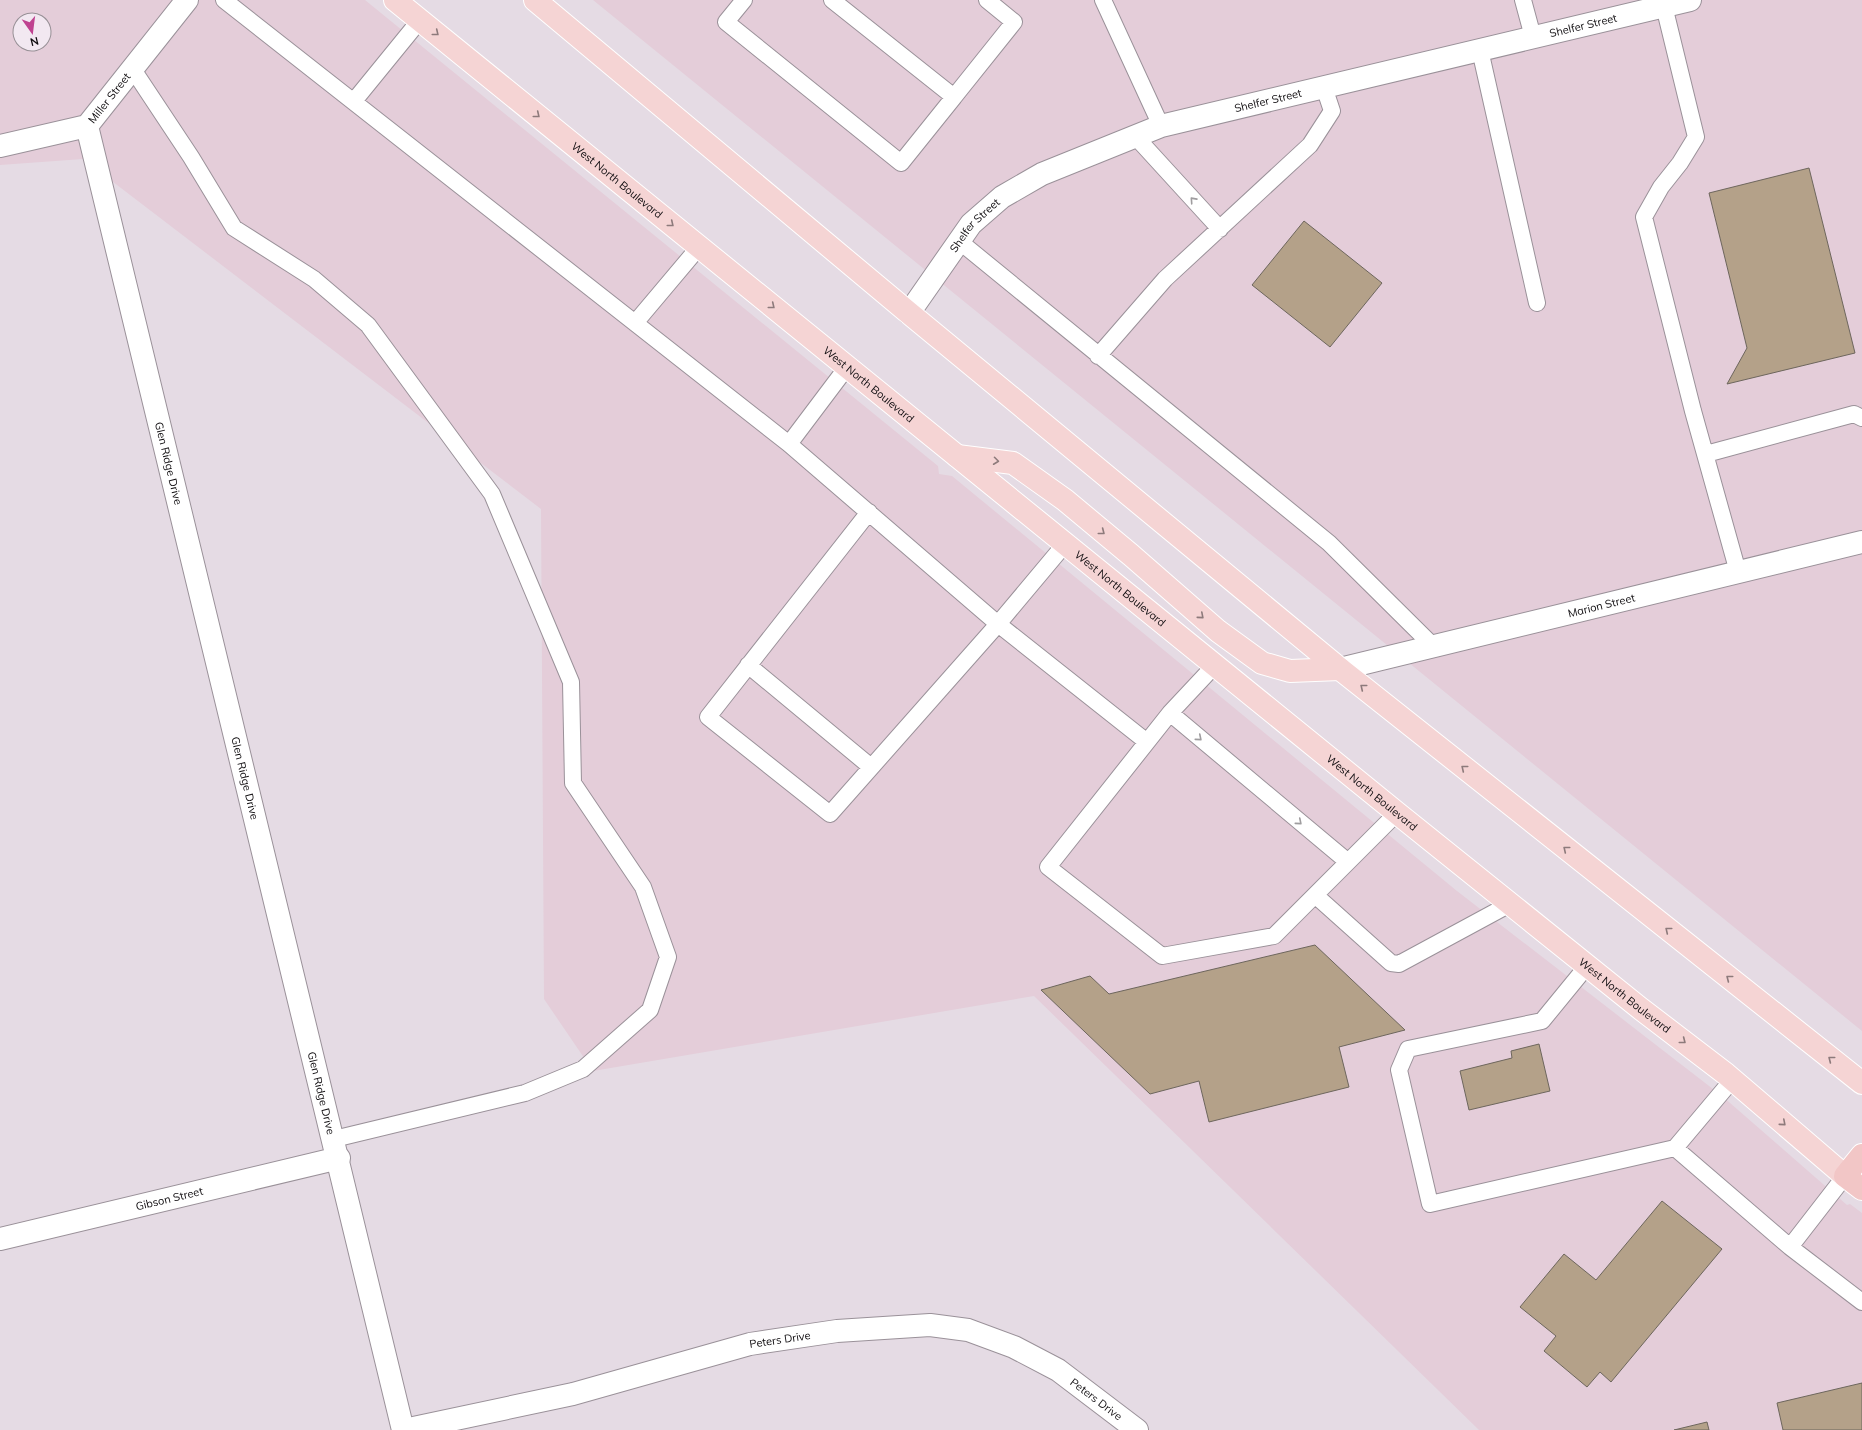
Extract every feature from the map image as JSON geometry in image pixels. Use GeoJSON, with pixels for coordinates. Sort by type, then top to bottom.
{"type":"FeatureCollection","features":[{"type":"Feature","properties":{"kind":"highway"},"geometry":{"type":"LineString","coordinates":[[1854,1183],[1862,1155]]}},
{"type":"Feature","properties":{"kind":"main road","name":"West North Boulevard"},"geometry":{"type":"LineString","coordinates":[[395,0],[1397,813],[1587,966],[1733,1080],[1854,1183]]}},
{"type":"Feature","properties":{"kind":"main road"},"geometry":{"type":"LineString","coordinates":[[536,0],[909,313],[1340,669],[1862,1083]]}},
{"type":"Feature","properties":{"kind":"main road"},"geometry":{"type":"LineString","coordinates":[[957,456],[1013,463],[1064,500],[1131,555],[1218,631],[1262,663],[1290,671],[1340,669]]}},
{"type":"Feature","properties":{"kind":"street","name":"Miller Street"},"geometry":{"type":"LineString","coordinates":[[0,146],[87,126],[187,0]]}},
{"type":"Feature","properties":{"kind":"street","name":"Shelfer Street"},"geometry":{"type":"LineString","coordinates":[[909,313],[971,224],[1002,197],[1042,174],[1135,136],[1161,126],[1690,0]]}},
{"type":"Feature","properties":{"kind":"street","name":"Glen Ridge Drive"},"geometry":{"type":"LineString","coordinates":[[87,126],[404,1430]]}},
{"type":"Feature","properties":{"kind":"street","name":"Marion Street"},"geometry":{"type":"LineString","coordinates":[[1340,669],[1862,542]]}},
{"type":"Feature","properties":{"kind":"street","name":"Gibson Street"},"geometry":{"type":"LineString","coordinates":[[0,1239],[336,1149]]}},
{"type":"Feature","properties":{"kind":"street","name":"Peters Drive"},"geometry":{"type":"LineString","coordinates":[[404,1430],[573,1394],[750,1344],[837,1331],[930,1325],[968,1330],[1014,1347],[1058,1370],[1137,1430]]}},
{"type":"Feature","properties":{"kind":"lane"},"geometry":{"type":"LineString","coordinates":[[224,0],[790,444],[998,624],[1147,742]]}},
{"type":"Feature","properties":{"kind":"lane"},"geometry":{"type":"LineString","coordinates":[[744,0],[726,22],[901,163],[1014,22],[987,0]]}},
{"type":"Feature","properties":{"kind":"lane"},"geometry":{"type":"LineString","coordinates":[[832,0],[954,97]]}},
{"type":"Feature","properties":{"kind":"lane"},"geometry":{"type":"LineString","coordinates":[[1103,0],[1161,126]]}},
{"type":"Feature","properties":{"kind":"lane"},"geometry":{"type":"LineString","coordinates":[[1524,0],[1532,37]]}},
{"type":"Feature","properties":{"kind":"lane"},"geometry":{"type":"LineString","coordinates":[[1664,6],[1696,138],[1680,163],[1661,187],[1644,217],[1693,411],[1738,572]]}},
{"type":"Feature","properties":{"kind":"lane"},"geometry":{"type":"LineString","coordinates":[[354,101],[420,20]]}},
{"type":"Feature","properties":{"kind":"lane"},"geometry":{"type":"LineString","coordinates":[[1480,50],[1537,303]]}},
{"type":"Feature","properties":{"kind":"lane"},"geometry":{"type":"LineString","coordinates":[[132,68],[191,157],[234,228],[314,279],[368,325],[492,494],[572,682],[573,783],[643,887],[668,957],[650,1010],[583,1069],[525,1093],[336,1149]]}},
{"type":"Feature","properties":{"kind":"lane"},"geometry":{"type":"LineString","coordinates":[[1098,356],[1165,279],[1310,145],[1332,111],[1324,87]]}},
{"type":"Feature","properties":{"kind":"lane"},"geometry":{"type":"LineString","coordinates":[[1135,136],[1220,229]]}},
{"type":"Feature","properties":{"kind":"lane"},"geometry":{"type":"LineString","coordinates":[[959,241],[1329,544],[1433,646]]}},
{"type":"Feature","properties":{"kind":"lane"},"geometry":{"type":"LineString","coordinates":[[635,323],[699,247]]}},
{"type":"Feature","properties":{"kind":"lane"},"geometry":{"type":"LineString","coordinates":[[790,444],[847,367]]}},
{"type":"Feature","properties":{"kind":"lane"},"geometry":{"type":"LineString","coordinates":[[1706,454],[1854,414],[1862,418]]}},
{"type":"Feature","properties":{"kind":"lane"},"geometry":{"type":"LineString","coordinates":[[869,512],[708,717],[830,814],[998,624],[1065,544]]}},
{"type":"Feature","properties":{"kind":"lane"},"geometry":{"type":"LineString","coordinates":[[748,665],[871,767]]}},
{"type":"Feature","properties":{"kind":"lane"},"geometry":{"type":"LineString","coordinates":[[1215,665],[1170,713],[1048,867],[1162,956],[1274,936],[1397,813]]}},
{"type":"Feature","properties":{"kind":"lane"},"geometry":{"type":"LineString","coordinates":[[1170,713],[1348,862]]}},
{"type":"Feature","properties":{"kind":"lane"},"geometry":{"type":"LineString","coordinates":[[1315,895],[1391,963],[1395,964],[1399,964],[1510,904]]}},
{"type":"Feature","properties":{"kind":"lane"},"geometry":{"type":"LineString","coordinates":[[1587,966],[1542,1021],[1408,1048],[1399,1070],[1430,1204],[1674,1148],[1733,1080]]}},
{"type":"Feature","properties":{"kind":"lane"},"geometry":{"type":"LineString","coordinates":[[1674,1148],[1790,1247],[1862,1302]]}},
{"type":"Feature","properties":{"kind":"lane"},"geometry":{"type":"LineString","coordinates":[[1790,1247],[1854,1183]]}},
{"type":"Feature","properties":{"kind":"shaded area"},"geometry":{"type":"Polygon","coordinates":[[[0,0],[365,0],[938,466],[939,474],[952,476],[1457,891],[1722,1096],[1847,1205],[1850,1204],[1862,1213],[1862,1430],[1479,1430],[1034,996],[593,1071],[544,999],[541,509],[83,159],[0,165],[0,0]]]}},
{"type":"Feature","properties":{"kind":"shaded area"},"geometry":{"type":"Polygon","coordinates":[[[593,0],[1862,0],[1862,1031],[593,0]]]}},
{"type":"Feature","properties":{"kind":"building"},"geometry":{"type":"Polygon","coordinates":[[[1809,168],[1855,353],[1727,384],[1747,348],[1709,193],[1809,168]]]}},
{"type":"Feature","properties":{"kind":"building"},"geometry":{"type":"Polygon","coordinates":[[[1304,221],[1382,283],[1330,347],[1252,285],[1304,221]]]}},
{"type":"Feature","properties":{"kind":"building"},"geometry":{"type":"Polygon","coordinates":[[[1315,945],[1405,1030],[1339,1047],[1349,1087],[1209,1122],[1199,1081],[1150,1094],[1041,990],[1090,976],[1109,994],[1315,945]]]}},
{"type":"Feature","properties":{"kind":"building"},"geometry":{"type":"Polygon","coordinates":[[[1539,1044],[1550,1091],[1469,1110],[1460,1071],[1512,1058],[1511,1051],[1539,1044]]]}},
{"type":"Feature","properties":{"kind":"building"},"geometry":{"type":"Polygon","coordinates":[[[1662,1201],[1722,1249],[1611,1382],[1600,1372],[1587,1387],[1544,1351],[1556,1336],[1520,1307],[1564,1254],[1596,1280],[1662,1201]]]}},
{"type":"Feature","properties":{"kind":"building"},"geometry":{"type":"Polygon","coordinates":[[[1862,1383],[1862,1430],[1783,1430],[1777,1403],[1862,1383]]]}},
{"type":"Feature","properties":{"kind":"building"},"geometry":{"type":"Polygon","coordinates":[[[1707,1422],[1709,1430],[1674,1430],[1707,1422]]]}}]}
